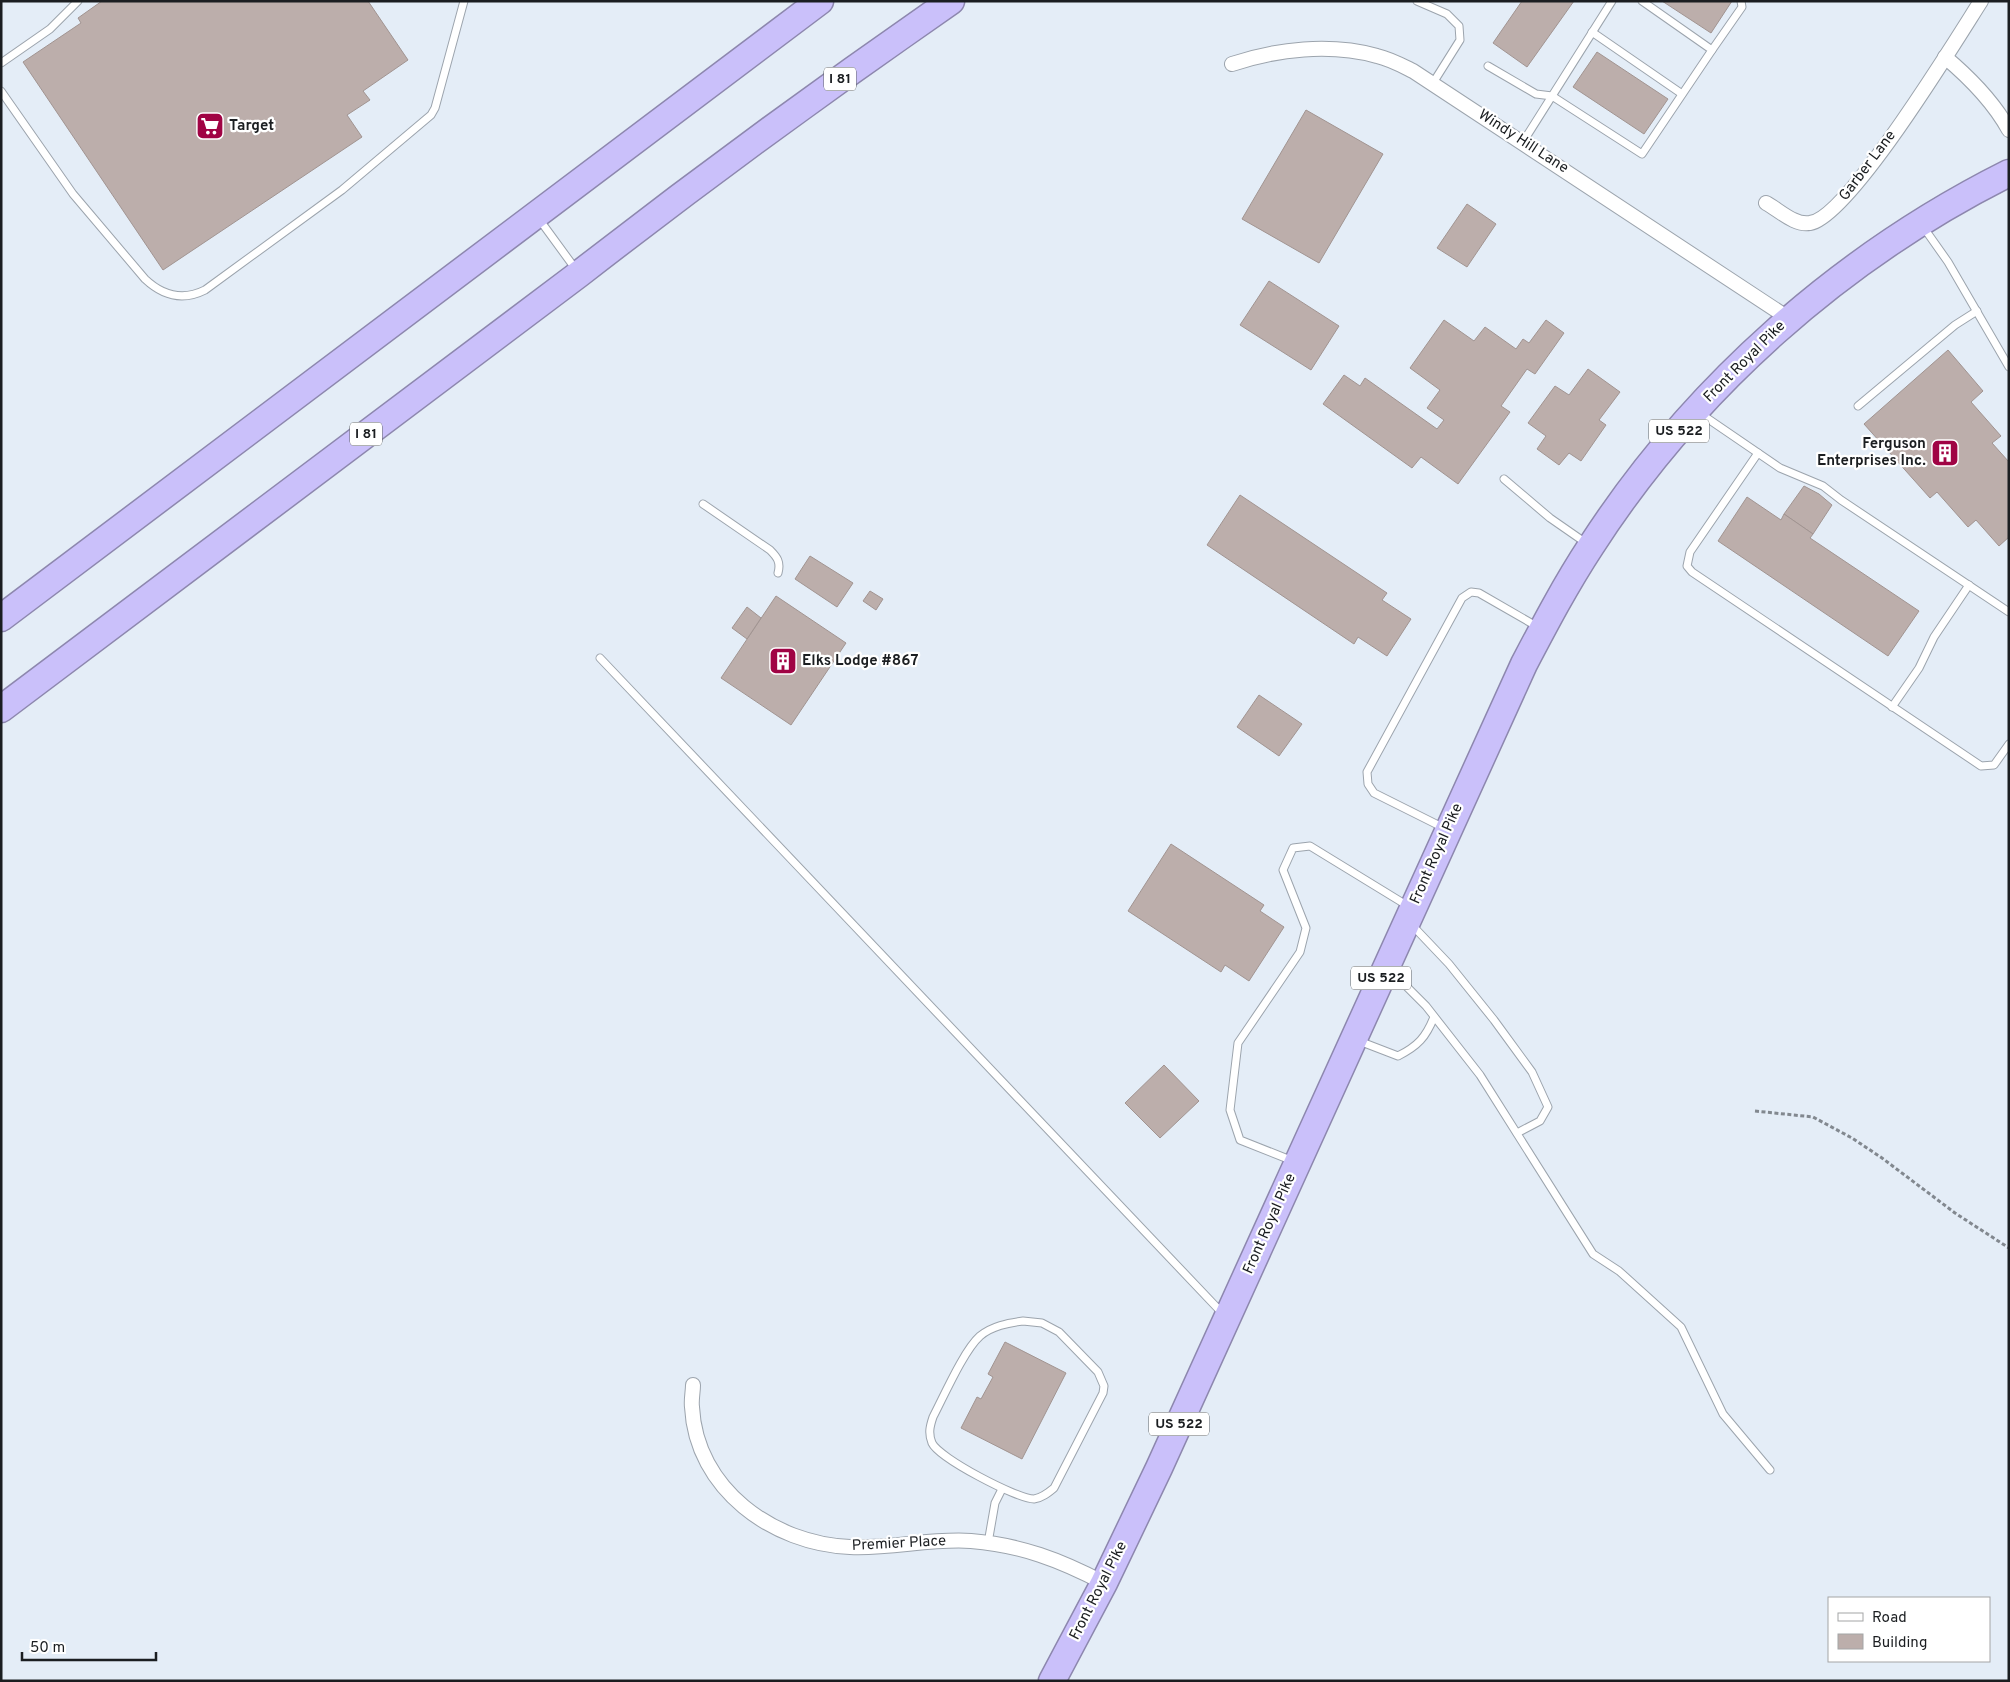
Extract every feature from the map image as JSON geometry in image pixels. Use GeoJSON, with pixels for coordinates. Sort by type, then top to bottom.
{"type":"FeatureCollection","features":[{"type":"Feature","properties":{"kind":"highway"},"geometry":{"type":"LineString","coordinates":[[1,618],[820,1]]}},
{"type":"Feature","properties":{"kind":"highway","name":"I 81"},"geometry":{"type":"LineString","coordinates":[[1,709],[731,159],[950,1]]}},
{"type":"Feature","properties":{"kind":"highway","name":"Front Royal Pike"},"geometry":{"type":"LineString","coordinates":[[1052,1681],[1104,1583],[1159,1468],[1520,673],[1542,629],[1591,546],[1632,488],[1696,412],[1788,318],[1881,248],[1920,223],[2009,173]]}},
{"type":"Feature","properties":{"kind":"street","name":"Garber Lane"},"geometry":{"type":"LineString","coordinates":[[1766,203],[1799,223],[1810,224],[1820,220],[1841,203],[1860,181],[1981,1]]}},
{"type":"Feature","properties":{"kind":"street","name":"Windy Hill Lane"},"geometry":{"type":"LineString","coordinates":[[1232,64],[1270,54],[1307,50],[1340,50],[1379,56],[1413,70],[1788,318]]}},
{"type":"Feature","properties":{"kind":"street"},"geometry":{"type":"LineString","coordinates":[[1945,57],[1984,95],[2009,130]]}},
{"type":"Feature","properties":{"kind":"street","name":"Premier Place"},"geometry":{"type":"LineString","coordinates":[[693,1384],[692,1408],[696,1434],[705,1458],[713,1472],[733,1498],[753,1515],[777,1529],[797,1538],[818,1544],[849,1547],[888,1547],[940,1540],[1013,1546],[1044,1554],[1104,1583]]}},
{"type":"Feature","properties":{"kind":"lane"},"geometry":{"type":"LineString","coordinates":[[1,64],[50,29],[78,1]]}},
{"type":"Feature","properties":{"kind":"lane"},"geometry":{"type":"LineString","coordinates":[[1,90],[73,194],[145,279],[165,293],[179,297],[191,296],[205,290],[342,190],[433,112],[464,1]]}},
{"type":"Feature","properties":{"kind":"lane"},"geometry":{"type":"LineString","coordinates":[[1417,1],[1447,14],[1459,26],[1460,40],[1433,83]]}},
{"type":"Feature","properties":{"kind":"lane"},"geometry":{"type":"LineString","coordinates":[[1523,142],[1612,1]]}},
{"type":"Feature","properties":{"kind":"lane"},"geometry":{"type":"LineString","coordinates":[[1642,1],[1712,50]]}},
{"type":"Feature","properties":{"kind":"lane"},"geometry":{"type":"LineString","coordinates":[[1488,66],[1536,94],[1552,96],[1642,154],[1742,7],[1741,1]]}},
{"type":"Feature","properties":{"kind":"lane"},"geometry":{"type":"LineString","coordinates":[[1592,32],[1682,94]]}},
{"type":"Feature","properties":{"kind":"lane"},"geometry":{"type":"LineString","coordinates":[[536,215],[579,274]]}},
{"type":"Feature","properties":{"kind":"lane"},"geometry":{"type":"LineString","coordinates":[[1920,223],[1948,262],[2009,367]]}},
{"type":"Feature","properties":{"kind":"lane"},"geometry":{"type":"LineString","coordinates":[[1858,406],[1955,325],[1977,311]]}},
{"type":"Feature","properties":{"kind":"lane"},"geometry":{"type":"LineString","coordinates":[[1696,412],[1780,468],[1823,486],[1846,504],[2009,612]]}},
{"type":"Feature","properties":{"kind":"lane"},"geometry":{"type":"LineString","coordinates":[[1758,453],[1690,552],[1688,566],[1699,577],[1981,766],[1994,765],[2009,744]]}},
{"type":"Feature","properties":{"kind":"lane"},"geometry":{"type":"LineString","coordinates":[[1504,479],[1550,518],[1591,546]]}},
{"type":"Feature","properties":{"kind":"lane"},"geometry":{"type":"LineString","coordinates":[[703,504],[770,550],[778,558],[778,573]]}},
{"type":"Feature","properties":{"kind":"lane"},"geometry":{"type":"LineString","coordinates":[[1892,707],[1919,668],[1934,637],[1969,585]]}},
{"type":"Feature","properties":{"kind":"lane"},"geometry":{"type":"LineString","coordinates":[[1448,830],[1374,793],[1368,784],[1366,772],[1462,598],[1471,592],[1479,593],[1542,629]]}},
{"type":"Feature","properties":{"kind":"lane"},"geometry":{"type":"LineString","coordinates":[[600,658],[1227,1319]]}},
{"type":"Feature","properties":{"kind":"lane"},"geometry":{"type":"LineString","coordinates":[[1298,1163],[1240,1140],[1230,1110],[1238,1042],[1300,952],[1306,928],[1283,870],[1293,848],[1310,846],[1410,914],[1494,1020],[1532,1072],[1548,1107],[1540,1121],[1517,1133]]}},
{"type":"Feature","properties":{"kind":"lane"},"geometry":{"type":"LineString","coordinates":[[1386,966],[1434,1017],[1480,1075],[1593,1254],[1619,1271],[1681,1328],[1723,1414],[1770,1470]]}},
{"type":"Feature","properties":{"kind":"lane"},"geometry":{"type":"LineString","coordinates":[[1354,1039],[1398,1056],[1413,1049],[1427,1034],[1434,1017]]}},
{"type":"Feature","properties":{"kind":"lane"},"geometry":{"type":"LineString","coordinates":[[1012,1322],[1042,1323],[1059,1332],[1098,1372],[1104,1386],[1103,1393],[1054,1488],[1034,1499],[1014,1495],[1002,1489],[941,1453],[932,1443],[929,1426],[967,1353],[980,1336],[994,1328],[1012,1322]]}},
{"type":"Feature","properties":{"kind":"lane"},"geometry":{"type":"LineString","coordinates":[[988,1543],[995,1503],[1002,1489]]}},
{"type":"Feature","properties":{"kind":"path"},"geometry":{"type":"LineString","coordinates":[[1755,1111],[1813,1117],[1852,1138],[1955,1213],[2009,1248]]}},
{"type":"Feature","properties":{"kind":"building","name":"Target"},"geometry":{"type":"Polygon","coordinates":[[[102,1],[368,1],[408,60],[363,91],[370,100],[347,115],[362,137],[163,270],[23,62],[81,23],[78,18],[102,1]]]}},
{"type":"Feature","properties":{"kind":"building"},"geometry":{"type":"Polygon","coordinates":[[[1522,1],[1574,1],[1527,67],[1493,43],[1522,1]]]}},
{"type":"Feature","properties":{"kind":"building"},"geometry":{"type":"Polygon","coordinates":[[[1662,1],[1732,1],[1711,33],[1662,1]]]}},
{"type":"Feature","properties":{"kind":"building"},"geometry":{"type":"Polygon","coordinates":[[[1597,52],[1668,99],[1644,134],[1573,87],[1597,52]]]}},
{"type":"Feature","properties":{"kind":"building"},"geometry":{"type":"Polygon","coordinates":[[[1306,110],[1383,154],[1319,263],[1242,219],[1306,110]]]}},
{"type":"Feature","properties":{"kind":"building"},"geometry":{"type":"Polygon","coordinates":[[[1467,204],[1496,224],[1467,267],[1437,248],[1467,204]]]}},
{"type":"Feature","properties":{"kind":"building"},"geometry":{"type":"Polygon","coordinates":[[[1269,281],[1339,326],[1311,370],[1240,325],[1269,281]]]}},
{"type":"Feature","properties":{"kind":"building"},"geometry":{"type":"Polygon","coordinates":[[[1444,320],[1474,341],[1485,327],[1516,349],[1523,339],[1529,343],[1546,320],[1564,333],[1535,374],[1527,369],[1501,406],[1510,412],[1458,484],[1421,457],[1412,468],[1323,404],[1344,375],[1360,386],[1365,378],[1437,429],[1444,420],[1427,408],[1440,390],[1410,368],[1444,320]]]}},
{"type":"Feature","properties":{"kind":"building","name":"Ferguson Enterprises Inc."},"geometry":{"type":"Polygon","coordinates":[[[1948,350],[1983,391],[1971,402],[2001,436],[1992,443],[2009,462],[2009,537],[1999,546],[1976,520],[1968,527],[1937,492],[1930,498],[1864,424],[1948,350]]]}},
{"type":"Feature","properties":{"kind":"building"},"geometry":{"type":"Polygon","coordinates":[[[1588,369],[1620,392],[1599,420],[1606,425],[1581,461],[1569,453],[1559,465],[1537,449],[1546,436],[1528,423],[1555,386],[1569,395],[1588,369]]]}},
{"type":"Feature","properties":{"kind":"building"},"geometry":{"type":"Polygon","coordinates":[[[1804,486],[1819,494],[1832,505],[1813,534],[1784,514],[1804,486]]]}},
{"type":"Feature","properties":{"kind":"building"},"geometry":{"type":"Polygon","coordinates":[[[1240,495],[1387,593],[1382,600],[1411,619],[1387,656],[1358,637],[1354,644],[1207,545],[1240,495]]]}},
{"type":"Feature","properties":{"kind":"building"},"geometry":{"type":"Polygon","coordinates":[[[1747,497],[1781,520],[1784,514],[1813,534],[1810,538],[1919,611],[1888,656],[1718,541],[1747,497]]]}},
{"type":"Feature","properties":{"kind":"building"},"geometry":{"type":"Polygon","coordinates":[[[810,556],[853,583],[837,607],[795,579],[810,556]]]}},
{"type":"Feature","properties":{"kind":"building"},"geometry":{"type":"Polygon","coordinates":[[[870,591],[883,599],[876,610],[863,601],[870,591]]]}},
{"type":"Feature","properties":{"kind":"building","name":"Elks Lodge #867"},"geometry":{"type":"Polygon","coordinates":[[[776,596],[846,643],[791,725],[721,678],[776,596]]]}},
{"type":"Feature","properties":{"kind":"building"},"geometry":{"type":"Polygon","coordinates":[[[747,607],[761,618],[747,639],[732,628],[747,607]]]}},
{"type":"Feature","properties":{"kind":"building"},"geometry":{"type":"Polygon","coordinates":[[[1259,695],[1302,724],[1279,756],[1237,727],[1259,695]]]}},
{"type":"Feature","properties":{"kind":"building"},"geometry":{"type":"Polygon","coordinates":[[[1171,844],[1264,905],[1260,911],[1284,927],[1249,981],[1225,965],[1221,972],[1128,911],[1171,844]]]}},
{"type":"Feature","properties":{"kind":"building"},"geometry":{"type":"Polygon","coordinates":[[[1164,1065],[1199,1101],[1160,1138],[1125,1103],[1164,1065]]]}},
{"type":"Feature","properties":{"kind":"building"},"geometry":{"type":"Polygon","coordinates":[[[1005,1342],[1066,1373],[1022,1459],[961,1428],[977,1397],[981,1399],[993,1377],[988,1374],[1005,1342]]]}},
{"type":"Feature","properties":{"kind":"place","name":"Target"},"geometry":{"type":"Point","coordinates":[210,126]}},
{"type":"Feature","properties":{"kind":"place","name":"Ferguson Enterprises Inc."},"geometry":{"type":"Point","coordinates":[1945,453]}},
{"type":"Feature","properties":{"kind":"place","name":"Elks Lodge #867"},"geometry":{"type":"Point","coordinates":[783,661]}}]}
